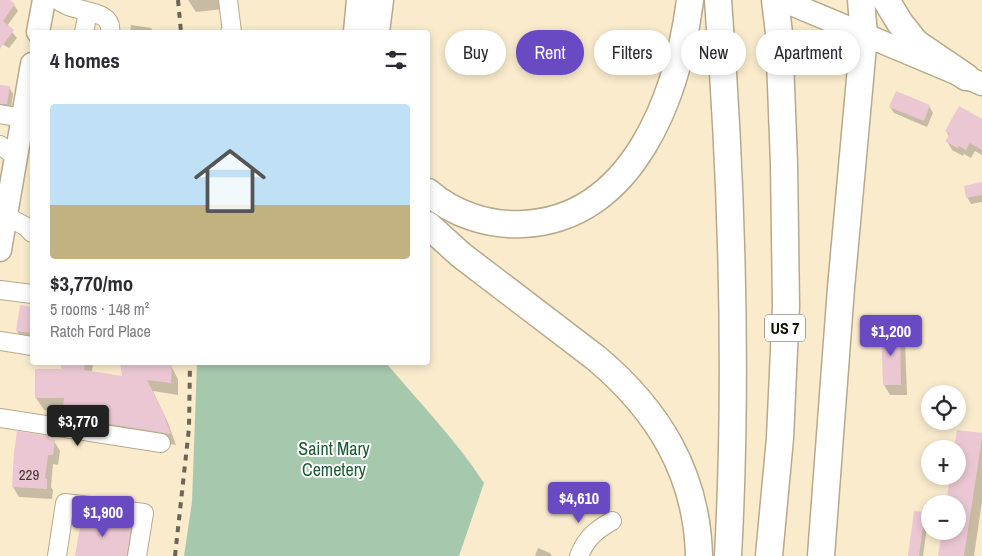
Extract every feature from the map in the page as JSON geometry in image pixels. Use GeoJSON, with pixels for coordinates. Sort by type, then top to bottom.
{"type":"FeatureCollection","features":[{"type":"Feature","properties":{"kind":"highway"},"geometry":{"type":"LineString","coordinates":[[357,30],[360,0]]}},
{"type":"Feature","properties":{"kind":"highway"},"geometry":{"type":"LineString","coordinates":[[376,30],[380,0]]}},
{"type":"Feature","properties":{"kind":"highway"},"geometry":{"type":"LineString","coordinates":[[430,193],[447,206],[461,213],[493,223],[513,225],[532,224],[560,218],[585,207],[600,197],[614,184],[634,160],[659,117],[679,59],[690,0]]}},
{"type":"Feature","properties":{"kind":"highway","name":"US 7"},"geometry":{"type":"LineString","coordinates":[[769,556],[780,438],[785,314],[784,164],[775,0]]}},
{"type":"Feature","properties":{"kind":"highway"},"geometry":{"type":"LineString","coordinates":[[821,556],[841,288],[864,34],[861,0]]}},
{"type":"Feature","properties":{"kind":"highway"},"geometry":{"type":"LineString","coordinates":[[886,0],[900,23],[916,43],[974,81]]}},
{"type":"Feature","properties":{"kind":"highway"},"geometry":{"type":"LineString","coordinates":[[718,4],[728,165],[731,259],[732,498],[728,556]]}},
{"type":"Feature","properties":{"kind":"highway"},"geometry":{"type":"LineString","coordinates":[[430,227],[461,255],[596,358],[640,400],[662,430],[679,464],[695,514],[699,556]]}},
{"type":"Feature","properties":{"kind":"main road"},"geometry":{"type":"LineString","coordinates":[[38,30],[44,0]]}},
{"type":"Feature","properties":{"kind":"main road"},"geometry":{"type":"LineString","coordinates":[[782,0],[974,81]]}},
{"type":"Feature","properties":{"kind":"main road"},"geometry":{"type":"LineString","coordinates":[[3,233],[8,151],[22,118],[30,75]]}},
{"type":"Feature","properties":{"kind":"street"},"geometry":{"type":"LineString","coordinates":[[58,0],[68,6],[102,15],[109,20],[110,30]]}},
{"type":"Feature","properties":{"kind":"street"},"geometry":{"type":"LineString","coordinates":[[228,0],[232,30]]}},
{"type":"Feature","properties":{"kind":"street"},"geometry":{"type":"LineString","coordinates":[[84,30],[88,12]]}},
{"type":"Feature","properties":{"kind":"street"},"geometry":{"type":"LineString","coordinates":[[0,114],[22,118]]}},
{"type":"Feature","properties":{"kind":"street"},"geometry":{"type":"LineString","coordinates":[[3,233],[25,226],[30,231]]}},
{"type":"Feature","properties":{"kind":"street"},"geometry":{"type":"LineString","coordinates":[[3,233],[30,237]]}},
{"type":"Feature","properties":{"kind":"street"},"geometry":{"type":"LineString","coordinates":[[0,290],[30,291]]}},
{"type":"Feature","properties":{"kind":"street"},"geometry":{"type":"LineString","coordinates":[[0,341],[30,346]]}},
{"type":"Feature","properties":{"kind":"street"},"geometry":{"type":"LineString","coordinates":[[0,418],[161,443]]}},
{"type":"Feature","properties":{"kind":"street"},"geometry":{"type":"LineString","coordinates":[[57,556],[65,503],[144,513],[137,556]]}},
{"type":"Feature","properties":{"kind":"street"},"geometry":{"type":"LineString","coordinates":[[579,556],[587,539],[598,529],[612,521]]}},
{"type":"Feature","properties":{"kind":"green space","name":"Saint Mary Cemetery"},"geometry":{"type":"Polygon","coordinates":[[[197,365],[388,365],[449,436],[484,483],[459,556],[184,556],[192,502],[197,365]]]}},
{"type":"Feature","properties":{"kind":"building"},"geometry":{"type":"Polygon","coordinates":[[[0,0],[10,0],[15,4],[3,21],[14,30],[0,49],[0,0]]]}},
{"type":"Feature","properties":{"kind":"building"},"geometry":{"type":"Polygon","coordinates":[[[0,85],[10,86],[7,104],[0,104],[0,85]]]}},
{"type":"Feature","properties":{"kind":"building"},"geometry":{"type":"Polygon","coordinates":[[[896,91],[930,105],[924,121],[889,107],[896,91]]]}},
{"type":"Feature","properties":{"kind":"building"},"geometry":{"type":"Polygon","coordinates":[[[959,106],[982,119],[982,150],[970,143],[966,150],[959,146],[957,148],[945,141],[950,134],[945,131],[959,106]]]}},
{"type":"Feature","properties":{"kind":"building"},"geometry":{"type":"Polygon","coordinates":[[[982,182],[982,195],[966,198],[964,186],[982,182]]]}},
{"type":"Feature","properties":{"kind":"building"},"geometry":{"type":"Polygon","coordinates":[[[20,305],[30,307],[30,333],[16,331],[20,305]]]}},
{"type":"Feature","properties":{"kind":"building"},"geometry":{"type":"Polygon","coordinates":[[[900,329],[901,385],[883,385],[881,330],[900,329]]]}},
{"type":"Feature","properties":{"kind":"building"},"geometry":{"type":"Polygon","coordinates":[[[61,365],[85,365],[84,370],[122,376],[120,365],[172,365],[171,383],[147,380],[162,410],[171,434],[62,416],[64,398],[35,398],[35,369],[61,369],[61,365]]]}},
{"type":"Feature","properties":{"kind":"building"},"geometry":{"type":"Polygon","coordinates":[[[957,430],[982,433],[964,556],[938,556],[941,540],[966,540],[966,495],[947,495],[949,485],[966,485],[966,440],[955,440],[957,430]]]}},
{"type":"Feature","properties":{"kind":"building"},"geometry":{"type":"Polygon","coordinates":[[[17,431],[49,436],[49,439],[55,440],[53,455],[48,455],[45,478],[47,479],[47,489],[12,487],[17,431]]]}},
{"type":"Feature","properties":{"kind":"building"},"geometry":{"type":"Polygon","coordinates":[[[914,511],[921,512],[919,556],[908,556],[914,511]]]}},
{"type":"Feature","properties":{"kind":"building"},"geometry":{"type":"Polygon","coordinates":[[[82,516],[132,522],[127,556],[75,556],[82,516]]]}},
{"type":"Feature","properties":{"kind":"railway"},"geometry":{"type":"LineString","coordinates":[[178,0],[181,30]]}},
{"type":"Feature","properties":{"kind":"railway"},"geometry":{"type":"LineString","coordinates":[[175,556],[189,428],[190,365]]}}]}
